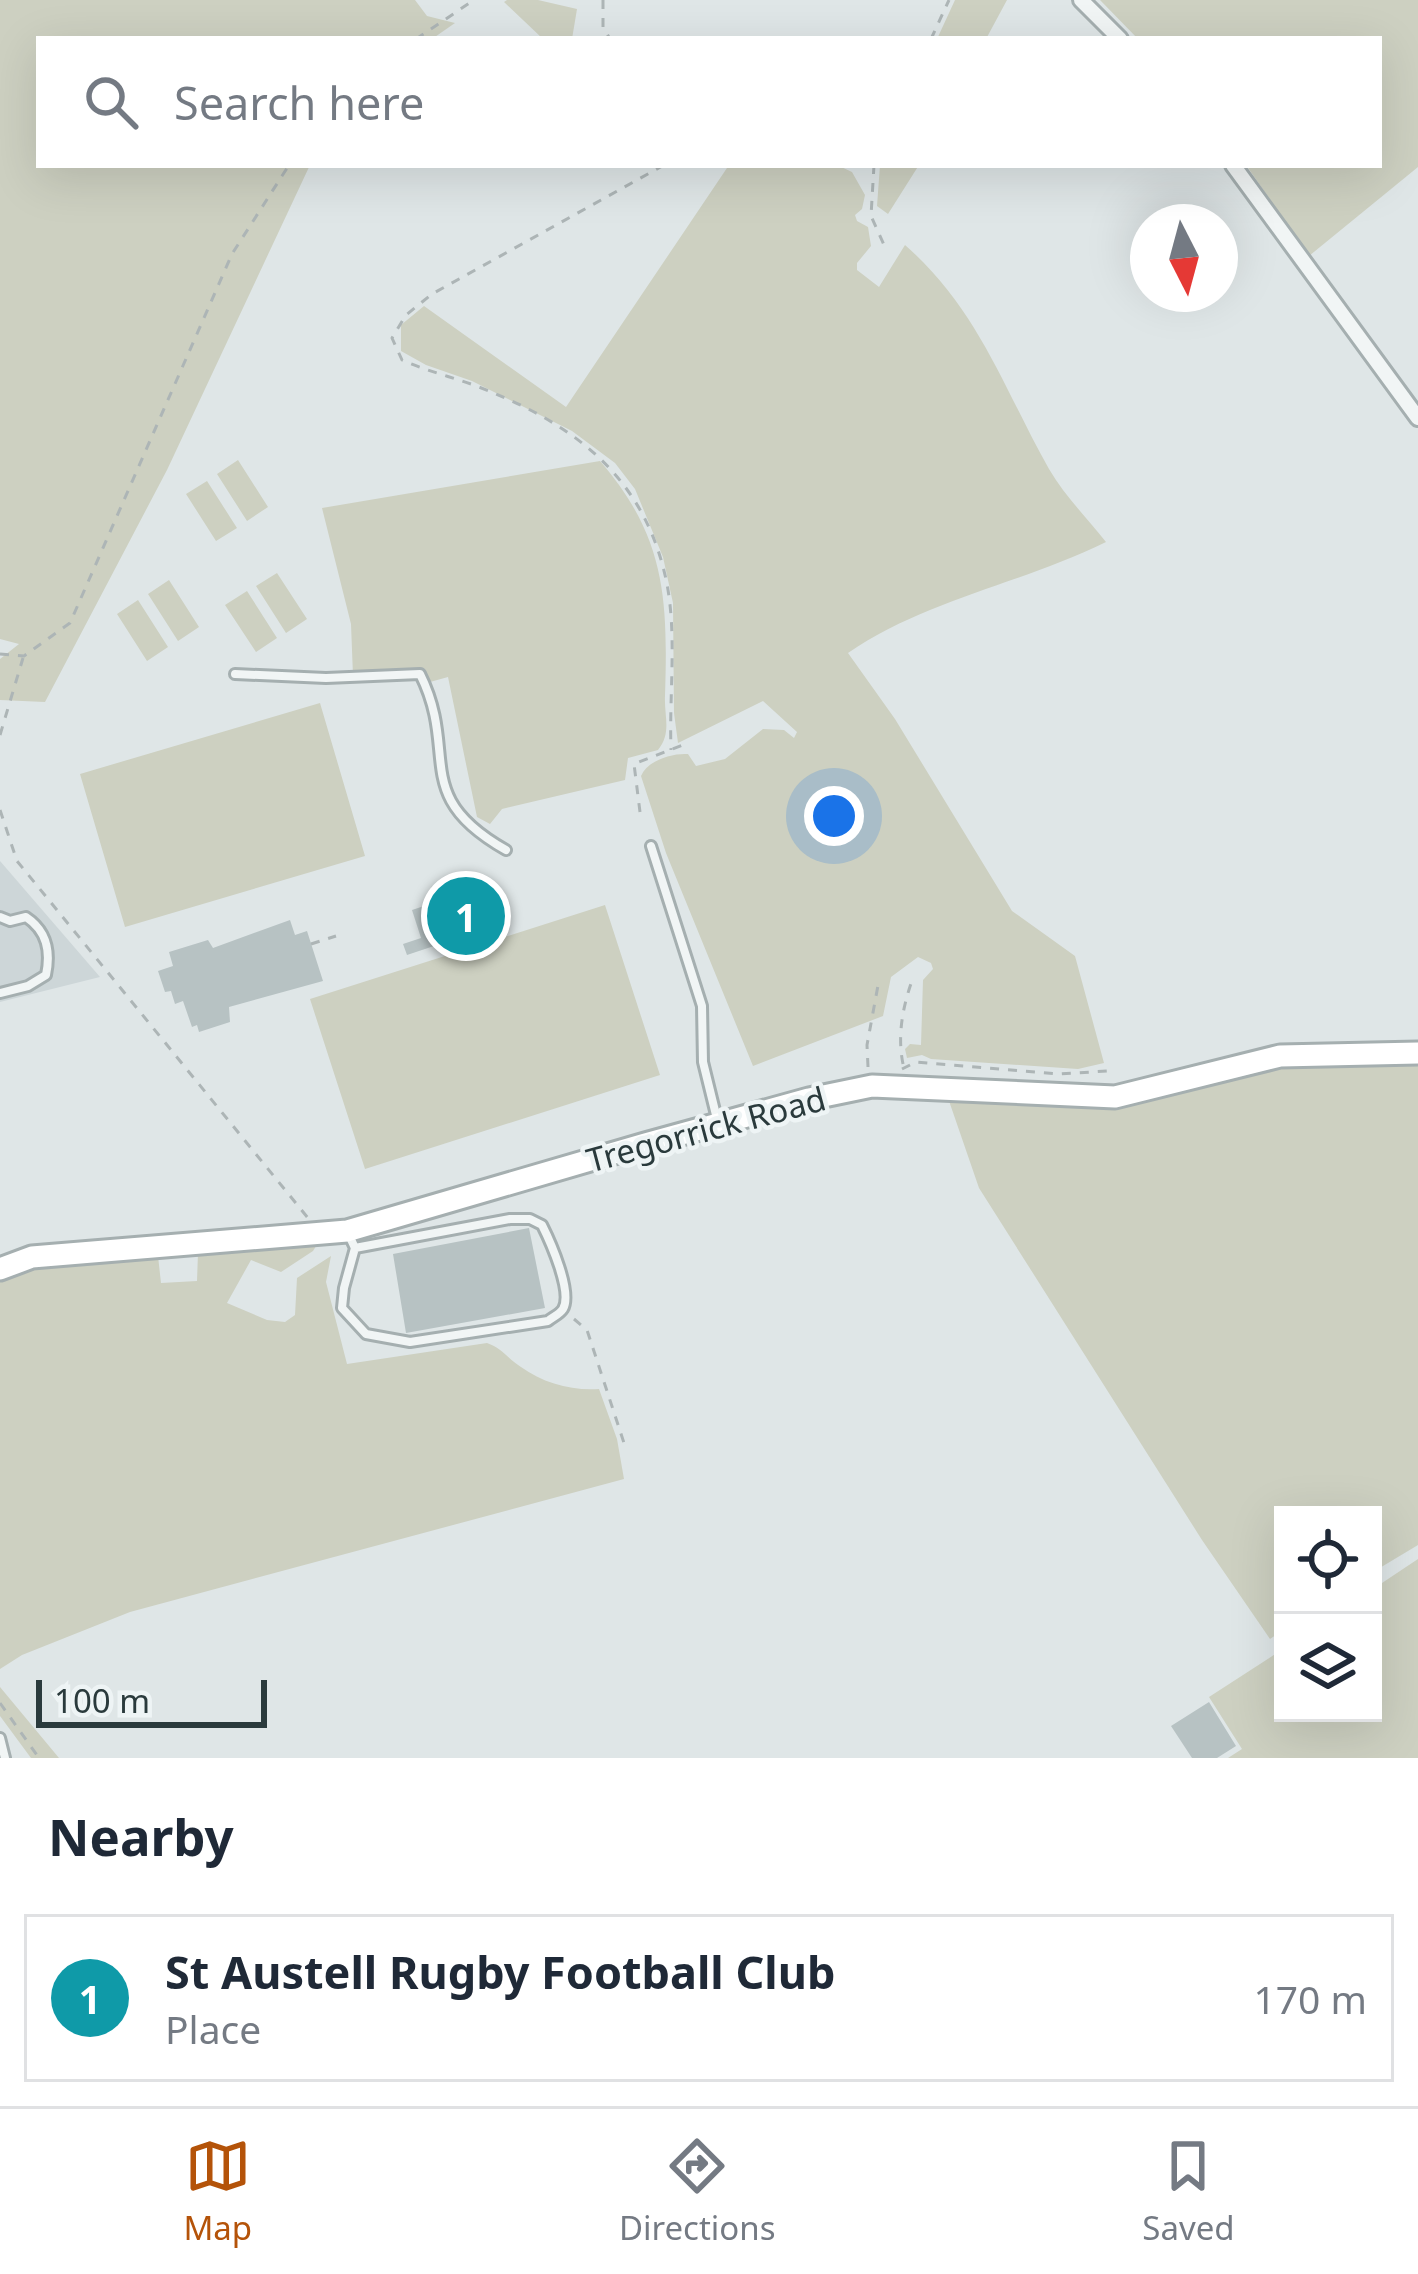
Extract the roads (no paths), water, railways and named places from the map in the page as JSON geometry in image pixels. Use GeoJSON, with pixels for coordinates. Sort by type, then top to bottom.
{"type":"FeatureCollection","features":[{"type":"Feature","properties":{"kind":"street"},"geometry":{"type":"LineString","coordinates":[[1081,0],[1117,36]]}},
{"type":"Feature","properties":{"kind":"street"},"geometry":{"type":"LineString","coordinates":[[1235,168],[1418,418]]}},
{"type":"Feature","properties":{"kind":"street","name":"Tregorrick Road"},"geometry":{"type":"LineString","coordinates":[[0,1269],[32,1257],[321,1234],[351,1240],[645,1144],[808,1099],[883,1087],[1114,1097],[1280,1056],[1418,1053]]}},
{"type":"Feature","properties":{"kind":"lane"},"geometry":{"type":"LineString","coordinates":[[235,674],[326,678],[420,674],[430,695],[445,790],[455,813],[472,830],[506,850]]}},
{"type":"Feature","properties":{"kind":"lane"},"geometry":{"type":"LineString","coordinates":[[651,846],[702,1006],[703,1062],[718,1126]]}},
{"type":"Feature","properties":{"kind":"lane"},"geometry":{"type":"LineString","coordinates":[[0,993],[28,986],[46,975],[49,963],[48,943],[26,917],[5,919],[2,930]]}},
{"type":"Feature","properties":{"kind":"lane"},"geometry":{"type":"LineString","coordinates":[[530,1219],[542,1225],[557,1258],[567,1302],[548,1321],[410,1342],[366,1334],[342,1308],[351,1240],[530,1219]]}},
{"type":"Feature","properties":{"kind":"lane"},"geometry":{"type":"LineString","coordinates":[[0,1738],[5,1758]]}},
{"type":"Feature","properties":{"kind":"place","name":"St Austell Rugby Football Club"},"geometry":{"type":"Point","coordinates":[466,916]}}]}
